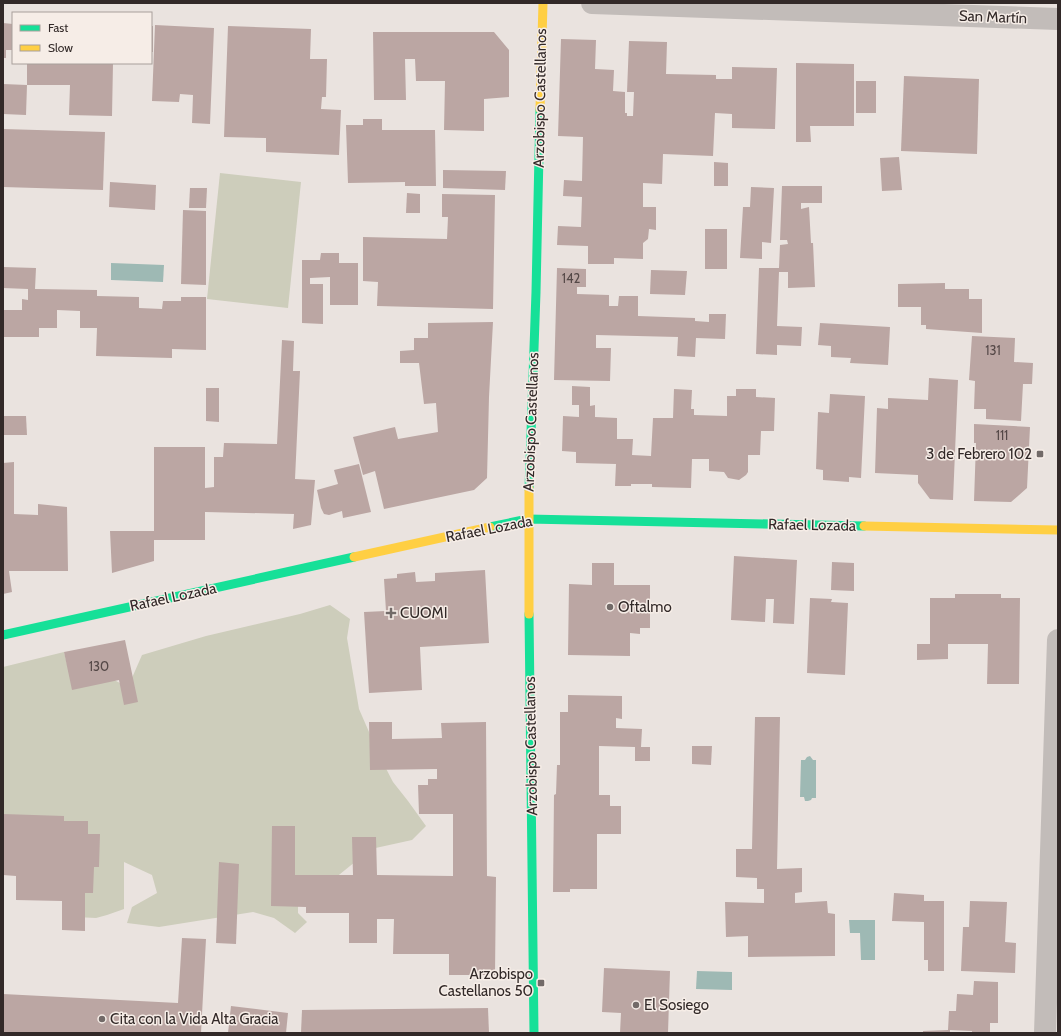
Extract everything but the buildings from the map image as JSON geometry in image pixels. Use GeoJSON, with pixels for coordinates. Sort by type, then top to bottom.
{"type":"FeatureCollection","features":[{"type":"Feature","properties":{"kind":"street","name":"Arzobispo Castellanos"},"geometry":{"type":"LineString","coordinates":[[534,1033],[528,519],[536,292],[542,3]]}},
{"type":"Feature","properties":{"kind":"street","name":"San Martín"},"geometry":{"type":"LineString","coordinates":[[592,3],[1058,19]]}},
{"type":"Feature","properties":{"kind":"street","name":"Rafael Lozada"},"geometry":{"type":"LineString","coordinates":[[3,635],[528,519],[1058,530]]}},
{"type":"Feature","properties":{"kind":"street"},"geometry":{"type":"LineString","coordinates":[[1045,1033],[1058,640]]}},
{"type":"Feature","properties":{"kind":"green space"},"geometry":{"type":"Polygon","coordinates":[[[220,173],[301,182],[288,308],[207,299],[220,173]]]}},
{"type":"Feature","properties":{"kind":"green space"},"geometry":{"type":"Polygon","coordinates":[[[330,605],[350,619],[347,638],[359,709],[379,755],[393,782],[426,826],[412,840],[371,849],[324,887],[298,894],[298,913],[307,922],[295,933],[274,918],[253,912],[159,927],[127,923],[132,907],[157,893],[152,875],[124,862],[124,909],[96,918],[75,917],[3,820],[3,667],[64,652],[67,664],[90,668],[128,687],[142,655],[206,636],[300,614],[330,605]]]}},
{"type":"Feature","properties":{"kind":"water"},"geometry":{"type":"Polygon","coordinates":[[[111,263],[164,265],[163,282],[111,280],[111,263]]]}},
{"type":"Feature","properties":{"kind":"water"},"geometry":{"type":"Polygon","coordinates":[[[810,756],[813,760],[816,760],[816,798],[805,801],[804,797],[800,797],[801,760],[805,760],[810,756]]]}},
{"type":"Feature","properties":{"kind":"water"},"geometry":{"type":"Polygon","coordinates":[[[849,920],[875,920],[875,960],[861,960],[860,933],[850,933],[849,920]]]}},
{"type":"Feature","properties":{"kind":"water"},"geometry":{"type":"Polygon","coordinates":[[[697,971],[732,972],[732,990],[696,989],[697,971]]]}},
{"type":"Feature","properties":{"kind":"traffic: fast"},"geometry":{"type":"LineString","coordinates":[[529,489],[536,292],[540,109]]}},
{"type":"Feature","properties":{"kind":"traffic: fast"},"geometry":{"type":"LineString","coordinates":[[490,527],[528,519],[864,526]]}},
{"type":"Feature","properties":{"kind":"traffic: fast"},"geometry":{"type":"LineString","coordinates":[[3,635],[354,557]]}},
{"type":"Feature","properties":{"kind":"traffic: fast"},"geometry":{"type":"LineString","coordinates":[[529,614],[534,1033]]}},
{"type":"Feature","properties":{"kind":"traffic: slow"},"geometry":{"type":"LineString","coordinates":[[540,109],[543,3]]}},
{"type":"Feature","properties":{"kind":"traffic: slow"},"geometry":{"type":"LineString","coordinates":[[529,489],[529,614]]}},
{"type":"Feature","properties":{"kind":"traffic: slow"},"geometry":{"type":"LineString","coordinates":[[864,526],[1058,530]]}},
{"type":"Feature","properties":{"kind":"traffic: slow"},"geometry":{"type":"LineString","coordinates":[[354,557],[490,527]]}},
{"type":"Feature","properties":{"kind":"place","name":"3 de Febrero 102"},"geometry":{"type":"Point","coordinates":[1040,454]}},
{"type":"Feature","properties":{"kind":"place","name":"Oftalmo"},"geometry":{"type":"Point","coordinates":[610,607]}},
{"type":"Feature","properties":{"kind":"place","name":"CUOMI"},"geometry":{"type":"Point","coordinates":[391,613]}},
{"type":"Feature","properties":{"kind":"place","name":"Arzobispo Castellanos 50"},"geometry":{"type":"Point","coordinates":[541,983]}},
{"type":"Feature","properties":{"kind":"place","name":"El Sosiego"},"geometry":{"type":"Point","coordinates":[636,1005]}},
{"type":"Feature","properties":{"kind":"place","name":"Cita con la Vida Alta Gracia"},"geometry":{"type":"Point","coordinates":[102,1019]}}]}
